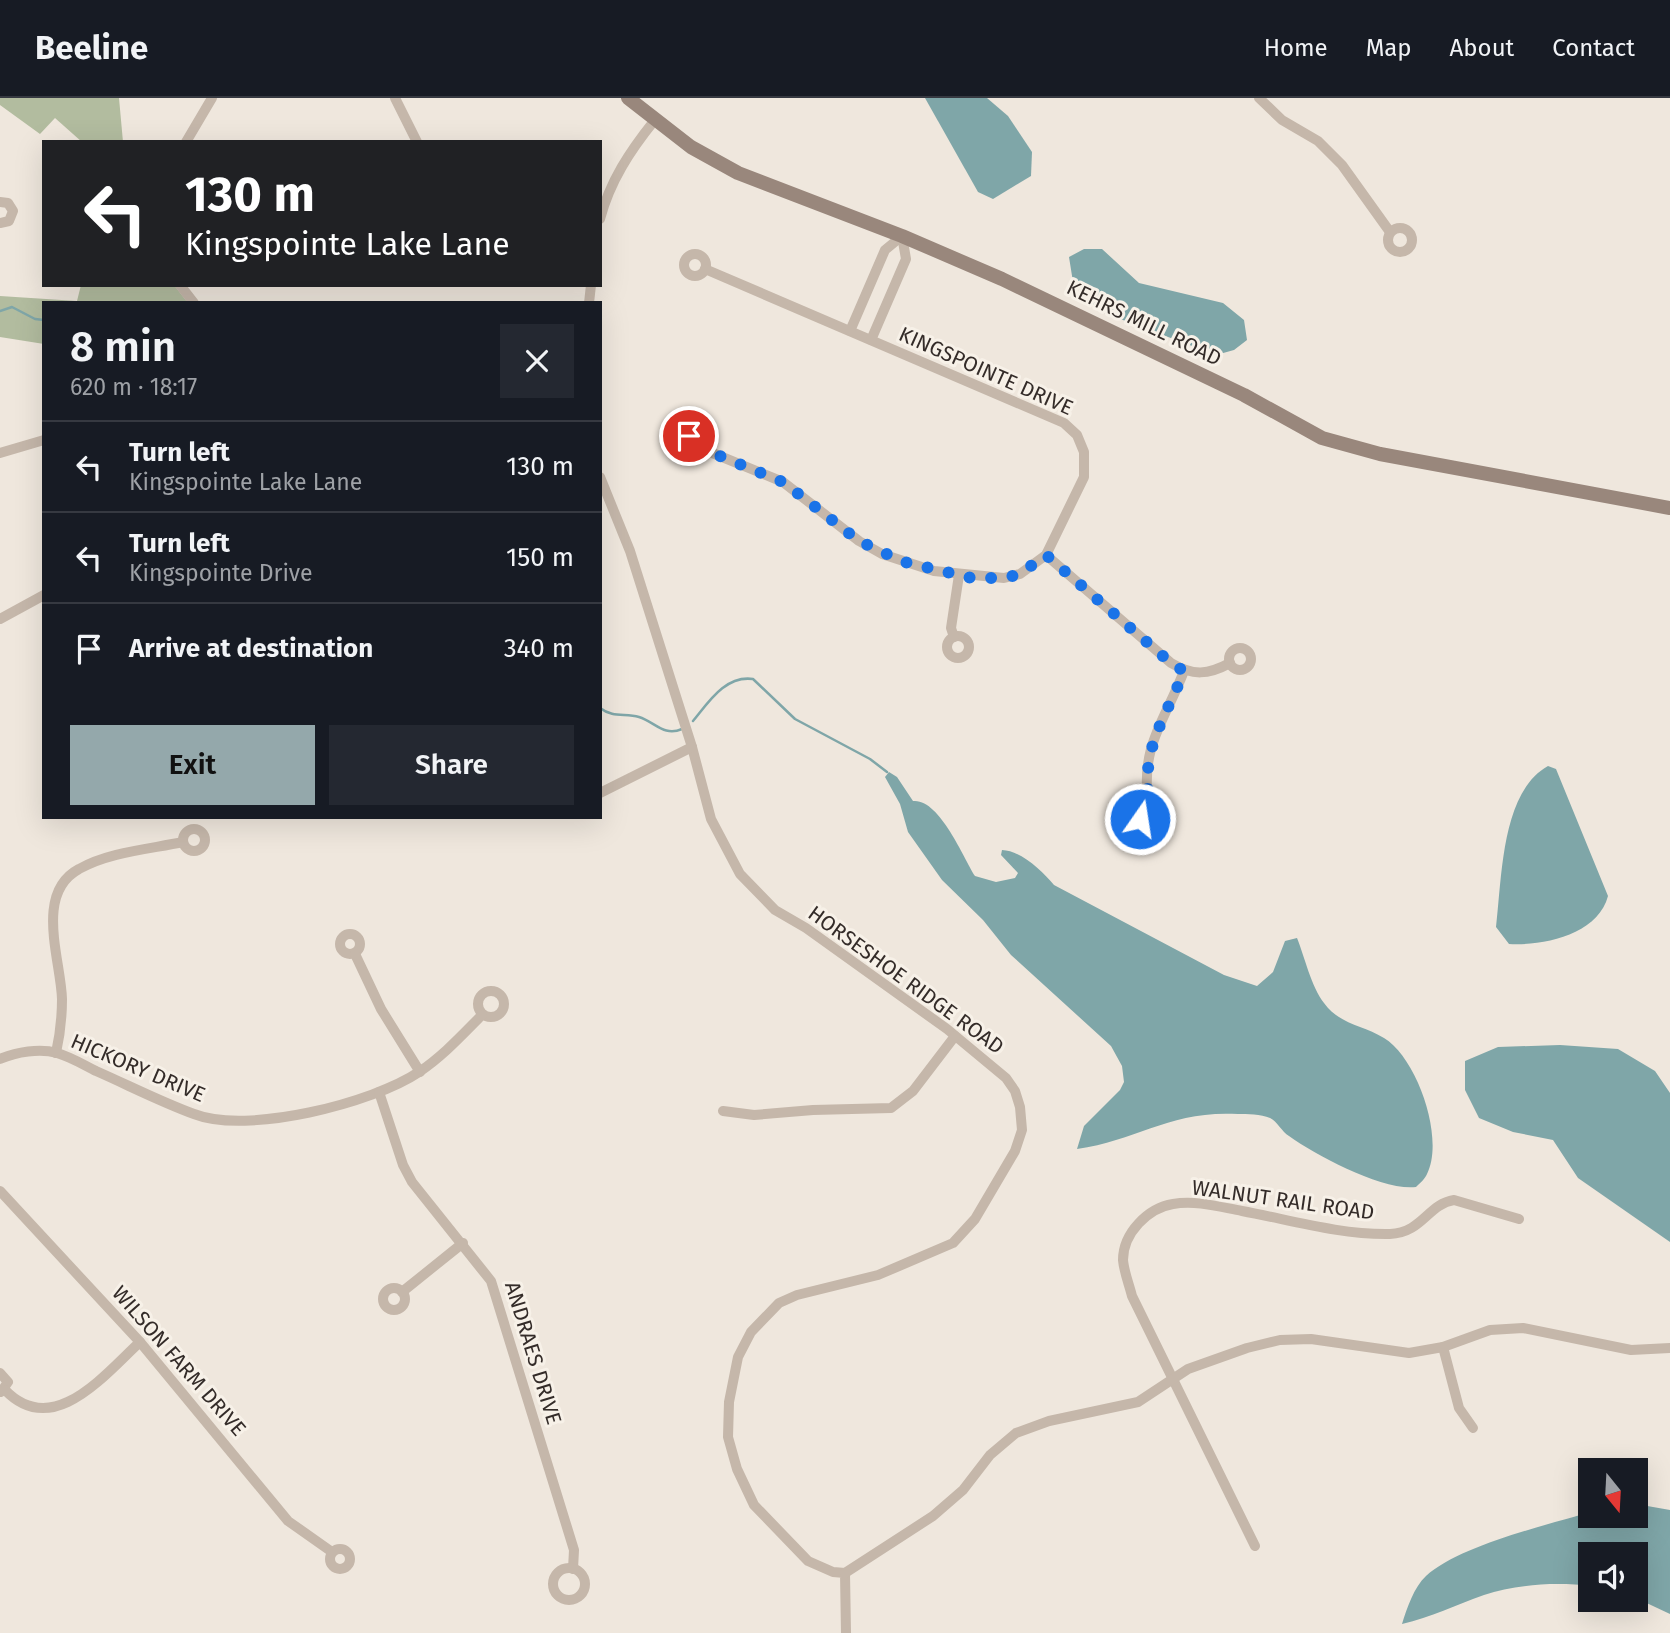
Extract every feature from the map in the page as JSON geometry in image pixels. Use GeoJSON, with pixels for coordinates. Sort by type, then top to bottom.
{"type":"FeatureCollection","features":[{"type":"Feature","properties":{"kind":"main road","name":"KEHRS MILL ROAD"},"geometry":{"type":"LineString","coordinates":[[628,98],[654,121],[691,147],[737,173],[902,236],[1119,333],[1244,395],[1322,438],[1380,454],[1670,508]]}},
{"type":"Feature","properties":{"kind":"street"},"geometry":{"type":"LineString","coordinates":[[187,140],[212,98]]}},
{"type":"Feature","properties":{"kind":"street"},"geometry":{"type":"LineString","coordinates":[[395,98],[416,140]]}},
{"type":"Feature","properties":{"kind":"street"},"geometry":{"type":"LineString","coordinates":[[1259,98],[1282,120],[1318,141],[1342,165],[1390,232]]}},
{"type":"Feature","properties":{"kind":"street"},"geometry":{"type":"LineString","coordinates":[[602,214],[618,172],[630,151],[654,121]]}},
{"type":"Feature","properties":{"kind":"street"},"geometry":{"type":"LineString","coordinates":[[0,202],[8,203],[13,211],[9,221],[0,223]]}},
{"type":"Feature","properties":{"kind":"street"},"geometry":{"type":"LineString","coordinates":[[850,331],[885,250],[902,236]]}},
{"type":"Feature","properties":{"kind":"street","name":"KINGSPOINTE DRIVE"},"geometry":{"type":"LineString","coordinates":[[871,340],[906,259],[902,236]]}},
{"type":"Feature","properties":{"kind":"street","name":"KINGSPOINTE DRIVE"},"geometry":{"type":"LineString","coordinates":[[705,269],[1051,416],[1077,435],[1086,462],[1084,477],[1046,555],[1020,574],[1004,578],[934,571],[882,554],[859,541],[783,482],[705,450]]}},
{"type":"Feature","properties":{"kind":"street"},"geometry":{"type":"LineString","coordinates":[[182,287],[192,301]]}},
{"type":"Feature","properties":{"kind":"street"},"geometry":{"type":"LineString","coordinates":[[0,453],[42,441]]}},
{"type":"Feature","properties":{"kind":"street","name":"HORSESHOE RIDGE ROAD"},"geometry":{"type":"LineString","coordinates":[[602,482],[630,551],[692,747],[711,819],[740,874],[775,910],[806,928],[956,1036],[1006,1078],[1015,1091],[1023,1119],[1015,1151],[975,1219],[953,1243],[914,1262],[779,1303],[751,1332],[738,1357],[731,1391],[728,1437],[737,1469],[754,1504],[808,1561],[833,1572],[845,1573]]}},
{"type":"Feature","properties":{"kind":"street"},"geometry":{"type":"LineString","coordinates":[[1046,555],[1171,663],[1184,671],[1205,674],[1230,663]]}},
{"type":"Feature","properties":{"kind":"street"},"geometry":{"type":"LineString","coordinates":[[954,637],[951,628],[959,575]]}},
{"type":"Feature","properties":{"kind":"street"},"geometry":{"type":"LineString","coordinates":[[0,619],[42,597]]}},
{"type":"Feature","properties":{"kind":"street"},"geometry":{"type":"LineString","coordinates":[[1149,803],[1146,784],[1149,750],[1184,671]]}},
{"type":"Feature","properties":{"kind":"street"},"geometry":{"type":"LineString","coordinates":[[602,792],[692,747]]}},
{"type":"Feature","properties":{"kind":"street"},"geometry":{"type":"LineString","coordinates":[[56,1053],[62,998],[53,915],[60,886],[67,877],[87,865],[183,842]]}},
{"type":"Feature","properties":{"kind":"street"},"geometry":{"type":"LineString","coordinates":[[355,954],[381,1009],[420,1072]]}},
{"type":"Feature","properties":{"kind":"street","name":"HICKORY DRIVE"},"geometry":{"type":"LineString","coordinates":[[0,1059],[21,1053],[56,1053],[210,1119],[278,1118],[315,1111],[379,1092],[420,1072],[482,1015]]}},
{"type":"Feature","properties":{"kind":"street"},"geometry":{"type":"LineString","coordinates":[[723,1111],[755,1115],[891,1108],[913,1091],[956,1036]]}},
{"type":"Feature","properties":{"kind":"street","name":"ANDRAES DRIVE"},"geometry":{"type":"LineString","coordinates":[[379,1092],[412,1182],[491,1282],[574,1550],[573,1569]]}},
{"type":"Feature","properties":{"kind":"street","name":"WILSON FARM DRIVE"},"geometry":{"type":"LineString","coordinates":[[0,1191],[140,1342],[288,1521],[332,1552]]}},
{"type":"Feature","properties":{"kind":"street","name":"WALNUT RAIL ROAD"},"geometry":{"type":"LineString","coordinates":[[1255,1546],[1132,1296],[1123,1257],[1132,1233],[1143,1219],[1172,1204],[1199,1203],[1373,1234],[1395,1234],[1418,1226],[1443,1201],[1454,1200],[1518,1219]]}},
{"type":"Feature","properties":{"kind":"street"},"geometry":{"type":"LineString","coordinates":[[402,1292],[463,1244]]}},
{"type":"Feature","properties":{"kind":"street"},"geometry":{"type":"LineString","coordinates":[[846,1633],[845,1573],[933,1516],[964,1490],[990,1455],[1016,1433],[1049,1421],[1138,1402],[1161,1390],[1174,1377],[1229,1353],[1279,1340],[1345,1342],[1409,1353],[1443,1347],[1490,1330],[1523,1328],[1631,1350],[1670,1348]]}},
{"type":"Feature","properties":{"kind":"street"},"geometry":{"type":"LineString","coordinates":[[0,1373],[8,1379],[3,1391],[31,1408],[59,1407],[78,1398],[140,1342]]}},
{"type":"Feature","properties":{"kind":"street"},"geometry":{"type":"LineString","coordinates":[[1443,1347],[1459,1408],[1473,1428]]}},
{"type":"Feature","properties":{"kind":"green space"},"geometry":{"type":"Polygon","coordinates":[[[0,98],[119,98],[123,140],[80,140],[55,118],[40,134],[0,105],[0,98]]]}},
{"type":"Feature","properties":{"kind":"green space"},"geometry":{"type":"Polygon","coordinates":[[[80,287],[176,287],[186,301],[77,301],[80,287]]]}},
{"type":"Feature","properties":{"kind":"green space"},"geometry":{"type":"Polygon","coordinates":[[[0,296],[77,301],[42,301],[42,344],[0,337],[0,296]]]}},
{"type":"Feature","properties":{"kind":"water"},"geometry":{"type":"Polygon","coordinates":[[[925,98],[987,98],[1008,116],[1032,152],[1031,176],[993,199],[978,192],[925,98]]]}},
{"type":"Feature","properties":{"kind":"water"},"geometry":{"type":"Polygon","coordinates":[[[1084,249],[1102,249],[1139,283],[1223,303],[1244,320],[1247,340],[1234,350],[1216,355],[1099,311],[1073,282],[1069,257],[1084,249]]]}},
{"type":"Feature","properties":{"kind":"water"},"geometry":{"type":"Polygon","coordinates":[[[1548,766],[1556,769],[1608,896],[1593,920],[1568,935],[1538,943],[1509,944],[1496,927],[1507,838],[1521,795],[1533,778],[1548,766]]]}},
{"type":"Feature","properties":{"kind":"water"},"geometry":{"type":"Polygon","coordinates":[[[889,772],[897,777],[913,801],[923,803],[941,818],[975,876],[996,882],[1015,878],[1018,873],[1001,855],[1002,850],[1017,854],[1038,868],[1054,885],[1224,975],[1257,986],[1273,972],[1285,941],[1297,938],[1312,980],[1324,1003],[1337,1016],[1384,1038],[1396,1048],[1417,1080],[1425,1100],[1433,1140],[1432,1159],[1425,1178],[1416,1187],[1402,1187],[1369,1178],[1301,1144],[1270,1118],[1254,1114],[1193,1117],[1077,1149],[1084,1126],[1120,1090],[1124,1082],[1122,1066],[1111,1046],[1011,955],[983,920],[942,880],[908,832],[900,804],[885,777],[889,772]]]}},
{"type":"Feature","properties":{"kind":"water"},"geometry":{"type":"Polygon","coordinates":[[[1560,1045],[1618,1049],[1655,1071],[1670,1093],[1670,1242],[1578,1178],[1553,1140],[1513,1132],[1479,1118],[1465,1090],[1465,1061],[1498,1047],[1560,1045]]]}},
{"type":"Feature","properties":{"kind":"water"},"geometry":{"type":"Polygon","coordinates":[[[1648,1506],[1670,1510],[1670,1614],[1648,1604],[1648,1542],[1578,1542],[1578,1585],[1551,1584],[1509,1588],[1402,1624],[1411,1598],[1426,1576],[1459,1555],[1528,1530],[1578,1516],[1578,1528],[1648,1528],[1648,1506]]]}},
{"type":"Feature","properties":{"kind":"waterway"},"geometry":{"type":"LineString","coordinates":[[0,311],[12,307],[42,320]]}},
{"type":"Feature","properties":{"kind":"waterway"},"geometry":{"type":"LineString","coordinates":[[693,721],[726,686],[734,681],[753,679],[795,719],[870,759],[887,772]]}},
{"type":"Feature","properties":{"kind":"waterway"},"geometry":{"type":"LineString","coordinates":[[602,709],[614,714],[639,717],[665,730],[682,729]]}},
{"type":"Feature","properties":{"kind":"route"},"geometry":{"type":"LineString","coordinates":[[689,436],[700,436],[705,442],[705,450],[783,482],[859,541],[904,562],[934,571],[992,579],[1020,574],[1046,555],[1171,663],[1184,671],[1152,738],[1146,764],[1149,803],[1140,809],[1140,819]]}}]}
